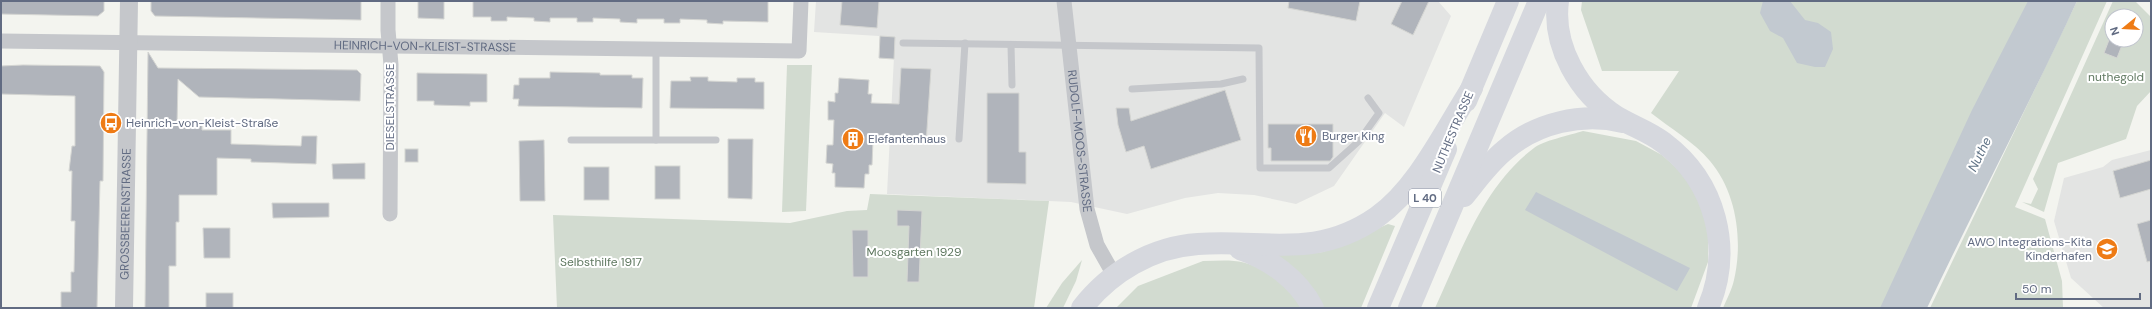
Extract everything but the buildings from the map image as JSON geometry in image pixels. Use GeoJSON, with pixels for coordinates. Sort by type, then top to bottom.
{"type":"FeatureCollection","features":[{"type":"Feature","properties":{"kind":"highway","name":"NUTHESTRASSE"},"geometry":{"type":"LineString","coordinates":[[1378,308],[1508,1]]}},
{"type":"Feature","properties":{"kind":"highway","name":"L 40"},"geometry":{"type":"LineString","coordinates":[[1409,308],[1539,1]]}},
{"type":"Feature","properties":{"kind":"highway"},"geometry":{"type":"LineString","coordinates":[[1558,1],[1558,22],[1561,38],[1572,69],[1581,83],[1604,108],[1659,139],[1678,154],[1700,182],[1708,198],[1719,233],[1720,249],[1717,282],[1708,308]]}},
{"type":"Feature","properties":{"kind":"highway"},"geometry":{"type":"LineString","coordinates":[[1082,308],[1101,286],[1114,276],[1133,263],[1154,253],[1176,247],[1198,244],[1280,246],[1307,244],[1339,236],[1376,217],[1408,190],[1472,88]]}},
{"type":"Feature","properties":{"kind":"highway"},"geometry":{"type":"LineString","coordinates":[[1450,212],[1493,160],[1511,145],[1531,132],[1553,124],[1578,119],[1614,120],[1632,125]]}},
{"type":"Feature","properties":{"kind":"highway"},"geometry":{"type":"LineString","coordinates":[[1221,244],[1251,252],[1279,268],[1301,290],[1313,308]]}},
{"type":"Feature","properties":{"kind":"street","name":"GROSSBEERENSTRASSE"},"geometry":{"type":"LineString","coordinates":[[124,308],[129,1]]}},
{"type":"Feature","properties":{"kind":"street","name":"DIESELSTRASSE"},"geometry":{"type":"LineString","coordinates":[[388,1],[388,45],[391,65],[390,214]]}},
{"type":"Feature","properties":{"kind":"street","name":"HEINRICH-VON-KLEIST-STRASSE"},"geometry":{"type":"LineString","coordinates":[[1,41],[798,51],[801,1]]}},
{"type":"Feature","properties":{"kind":"street","name":"RUDOLF-MOOS-STRASSE"},"geometry":{"type":"LineString","coordinates":[[1064,1],[1087,209],[1097,245],[1114,276]]}},
{"type":"Feature","properties":{"kind":"lane"},"geometry":{"type":"LineString","coordinates":[[903,43],[965,43],[1070,47],[1259,48],[1260,168],[1329,168],[1359,141],[1378,113],[1368,98]]}},
{"type":"Feature","properties":{"kind":"lane"},"geometry":{"type":"LineString","coordinates":[[959,139],[965,43]]}},
{"type":"Feature","properties":{"kind":"lane"},"geometry":{"type":"LineString","coordinates":[[1011,45],[1012,85]]}},
{"type":"Feature","properties":{"kind":"lane"},"geometry":{"type":"LineString","coordinates":[[656,49],[656,140]]}},
{"type":"Feature","properties":{"kind":"lane"},"geometry":{"type":"LineString","coordinates":[[1132,89],[1221,84],[1243,79]]}},
{"type":"Feature","properties":{"kind":"lane"},"geometry":{"type":"LineString","coordinates":[[571,140],[716,140]]}},
{"type":"Feature","properties":{"kind":"shaded area"},"geometry":{"type":"Polygon","coordinates":[[[816,1],[1438,1],[1451,16],[1404,127],[1385,113],[1334,186],[1296,204],[1254,195],[1218,193],[1185,198],[1127,214],[1071,202],[887,194],[895,37],[814,32],[816,1]]]}},
{"type":"Feature","properties":{"kind":"shaded area","name":"AWO Integrations-Kita Kinderhafen"},"geometry":{"type":"Polygon","coordinates":[[[2151,150],[2151,308],[2104,308],[2071,278],[2054,221],[2064,178],[2103,167],[2112,160],[2151,150]]]}},
{"type":"Feature","properties":{"kind":"green space"},"geometry":{"type":"Polygon","coordinates":[[[1582,1],[2033,1],[1886,308],[1723,308],[1731,290],[1737,265],[1738,249],[1736,218],[1732,202],[1719,174],[1704,154],[1651,113],[1679,71],[1602,71],[1581,10],[1582,1]]]}},
{"type":"Feature","properties":{"kind":"green space"},"geometry":{"type":"Polygon","coordinates":[[[2077,1],[2107,1],[2015,207],[2045,219],[2062,281],[2063,308],[1930,308],[2077,1]]]}},
{"type":"Feature","properties":{"kind":"green space","name":"nuthegold"},"geometry":{"type":"Polygon","coordinates":[[[2113,1],[2135,1],[2142,8],[2110,8],[2113,1]]]}},
{"type":"Feature","properties":{"kind":"green space","name":"nuthegold"},"geometry":{"type":"Polygon","coordinates":[[[2144,10],[2151,17],[2151,91],[2137,106],[2126,139],[2058,163],[2044,212],[2022,202],[2031,204],[2038,189],[2033,179],[2104,21],[2104,48],[2144,48],[2144,10]]]}},
{"type":"Feature","properties":{"kind":"green space"},"geometry":{"type":"Polygon","coordinates":[[[787,65],[812,65],[806,211],[782,212],[787,65]]]}},
{"type":"Feature","properties":{"kind":"green space"},"geometry":{"type":"Polygon","coordinates":[[[1583,131],[1636,141],[1662,155],[1682,173],[1697,196],[1708,226],[1708,262],[1691,308],[1435,308],[1475,221],[1501,181],[1516,163],[1538,145],[1583,131]]]}},
{"type":"Feature","properties":{"kind":"green space"},"geometry":{"type":"Polygon","coordinates":[[[870,194],[1049,201],[1034,308],[557,308],[553,215],[790,223],[847,211],[867,210],[870,194]]]}},
{"type":"Feature","properties":{"kind":"green space"},"geometry":{"type":"Polygon","coordinates":[[[1388,224],[1395,226],[1361,308],[1322,308],[1258,253],[1294,255],[1323,252],[1388,224]]]}},
{"type":"Feature","properties":{"kind":"green space"},"geometry":{"type":"Polygon","coordinates":[[[1082,260],[1076,281],[1063,308],[1046,308],[1062,283],[1082,260]]]}},
{"type":"Feature","properties":{"kind":"green space"},"geometry":{"type":"Polygon","coordinates":[[[1203,261],[1234,261],[1254,266],[1264,271],[1282,284],[1296,299],[1301,308],[1116,308],[1138,286],[1203,261]]]}},
{"type":"Feature","properties":{"kind":"water"},"geometry":{"type":"Polygon","coordinates":[[[1763,1],[1790,1],[1805,20],[1818,23],[1831,32],[1833,49],[1825,67],[1815,67],[1797,63],[1783,38],[1770,31],[1760,13],[1763,1]]]}},
{"type":"Feature","properties":{"kind":"water","name":"Nuthe"},"geometry":{"type":"Polygon","coordinates":[[[2028,1],[2077,1],[1927,308],[1880,308],[1972,110],[2028,1]]]}},
{"type":"Feature","properties":{"kind":"water"},"geometry":{"type":"Polygon","coordinates":[[[1536,192],[1690,268],[1677,291],[1525,210],[1536,192]]]}},
{"type":"Feature","properties":{"kind":"place","name":"Heinrich-von-Kleist-Straße"},"geometry":{"type":"Point","coordinates":[111,123]}},
{"type":"Feature","properties":{"kind":"place","name":"Burger King"},"geometry":{"type":"Point","coordinates":[1306,136]}},
{"type":"Feature","properties":{"kind":"place","name":"Elefantenhaus"},"geometry":{"type":"Point","coordinates":[853,139]}},
{"type":"Feature","properties":{"kind":"place","name":"AWO Integrations-Kita Kinderhafen"},"geometry":{"type":"Point","coordinates":[2107,249]}},
{"type":"Feature","properties":{"kind":"park label","name":"Moosgarten 1929"},"geometry":{"type":"Point","coordinates":[914,252]}},
{"type":"Feature","properties":{"kind":"park label","name":"Selbsthilfe 1917"},"geometry":{"type":"Point","coordinates":[601,262]}}]}
